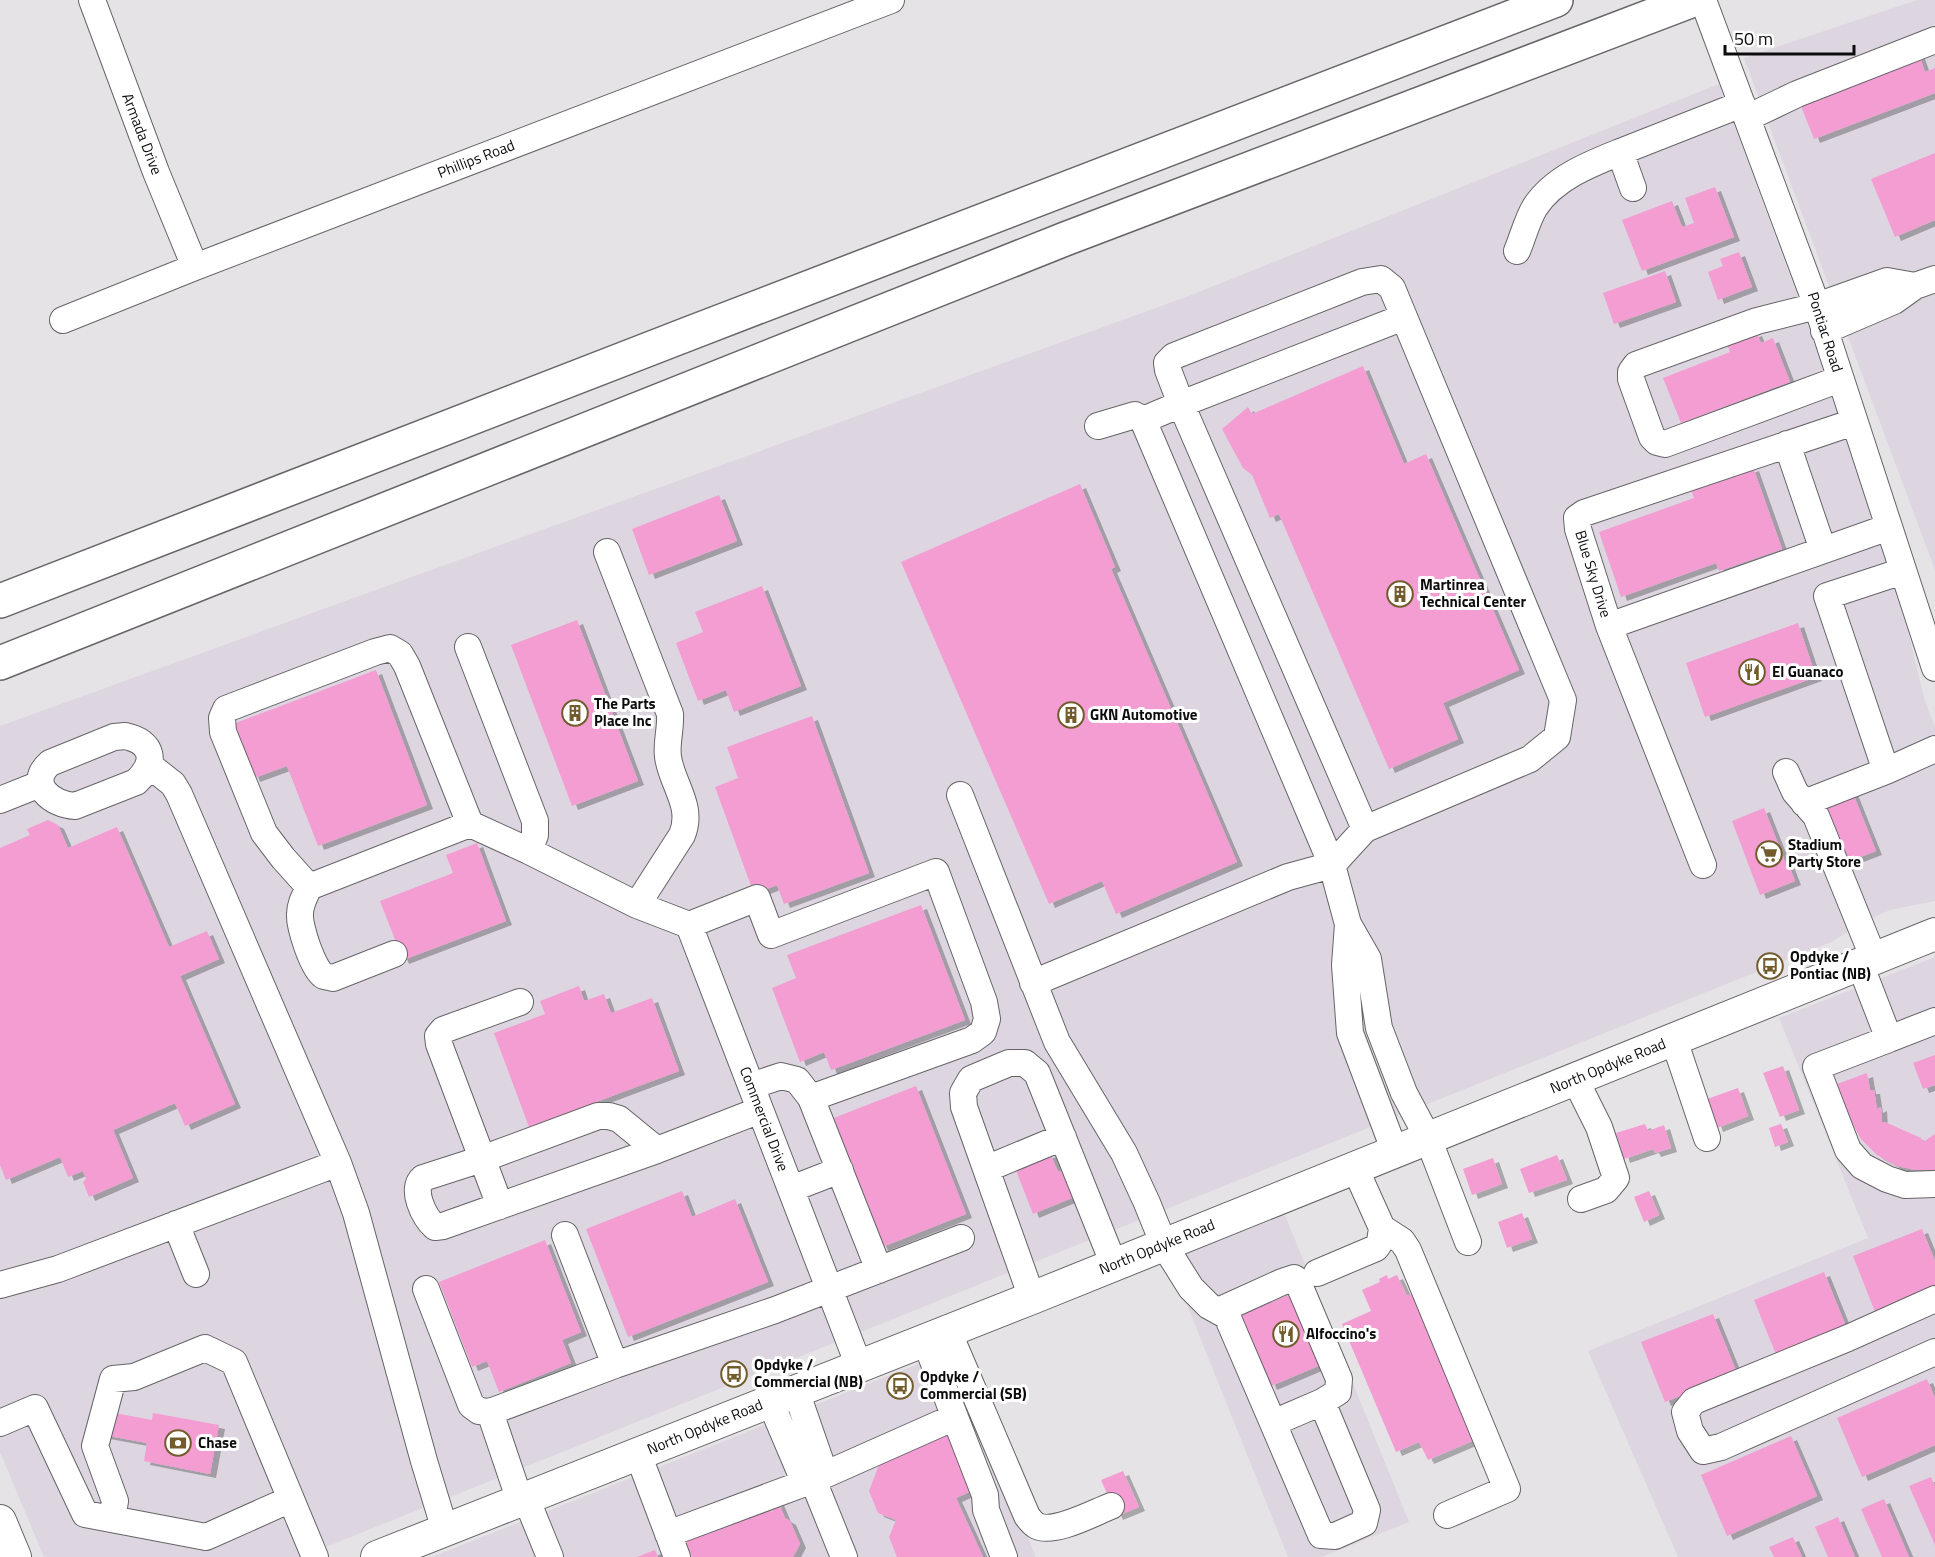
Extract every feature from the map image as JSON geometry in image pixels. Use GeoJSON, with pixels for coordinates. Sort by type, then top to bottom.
{"type":"FeatureCollection","features":[{"type":"Feature","properties":{"kind":"highway"},"geometry":{"type":"LineString","coordinates":[[0,601],[1556,0]]}},
{"type":"Feature","properties":{"kind":"highway"},"geometry":{"type":"LineString","coordinates":[[0,663],[1054,244],[1694,0]]}},
{"type":"Feature","properties":{"kind":"main road","name":"North Opdyke Road"},"geometry":{"type":"LineString","coordinates":[[377,1557],[1032,1298],[1935,934]]}},
{"type":"Feature","properties":{"kind":"main road"},"geometry":{"type":"LineString","coordinates":[[0,1521],[15,1557]]}},
{"type":"Feature","properties":{"kind":"street","name":"Armada Drive"},"geometry":{"type":"LineString","coordinates":[[92,0],[156,172],[195,267]]}},
{"type":"Feature","properties":{"kind":"street","name":"Phillips Road"},"geometry":{"type":"LineString","coordinates":[[63,320],[195,267],[891,0]]}},
{"type":"Feature","properties":{"kind":"street","name":"Pontiac Road"},"geometry":{"type":"LineString","coordinates":[[1703,0],[1817,306],[1935,668]]}},
{"type":"Feature","properties":{"kind":"street"},"geometry":{"type":"LineString","coordinates":[[1517,250],[1535,208],[1549,191],[1566,178],[1595,162],[1797,94],[1935,40]]}},
{"type":"Feature","properties":{"kind":"street"},"geometry":{"type":"LineString","coordinates":[[1620,152],[1633,188]]}},
{"type":"Feature","properties":{"kind":"street"},"geometry":{"type":"LineString","coordinates":[[1033,983],[1288,877],[1332,865],[1365,829],[1530,759],[1557,737],[1563,700],[1392,288],[1381,279],[1362,282],[1174,356],[1167,363],[1181,404],[1365,829]]}},
{"type":"Feature","properties":{"kind":"street"},"geometry":{"type":"LineString","coordinates":[[1840,379],[1665,444],[1657,442],[1652,437],[1631,379],[1631,372],[1636,365],[1757,321],[1817,306],[1887,281],[1925,282]]}},
{"type":"Feature","properties":{"kind":"street"},"geometry":{"type":"LineString","coordinates":[[1824,331],[1894,301],[1925,282]]}},
{"type":"Feature","properties":{"kind":"street"},"geometry":{"type":"LineString","coordinates":[[1143,420],[1404,317]]}},
{"type":"Feature","properties":{"kind":"street"},"geometry":{"type":"LineString","coordinates":[[1098,426],[1135,415],[1143,420],[1332,865],[1348,924],[1368,959],[1379,1028],[1404,1093],[1428,1138],[1468,1242]]}},
{"type":"Feature","properties":{"kind":"street","name":"Blue Sky Drive"},"geometry":{"type":"LineString","coordinates":[[1854,422],[1584,513],[1577,518],[1578,529],[1609,626],[1889,527]]}},
{"type":"Feature","properties":{"kind":"street"},"geometry":{"type":"LineString","coordinates":[[1787,444],[1823,550]]}},
{"type":"Feature","properties":{"kind":"street"},"geometry":{"type":"LineString","coordinates":[[607,552],[670,714],[668,759],[686,814],[686,825],[682,836],[637,905]]}},
{"type":"Feature","properties":{"kind":"street"},"geometry":{"type":"LineString","coordinates":[[1886,771],[1827,596],[1904,571]]}},
{"type":"Feature","properties":{"kind":"street"},"geometry":{"type":"LineString","coordinates":[[1609,626],[1702,865]]}},
{"type":"Feature","properties":{"kind":"street"},"geometry":{"type":"LineString","coordinates":[[468,647],[535,821],[535,835],[529,852]]}},
{"type":"Feature","properties":{"kind":"street"},"geometry":{"type":"LineString","coordinates":[[309,887],[264,833],[223,732],[222,718],[226,709],[375,651],[390,648],[400,654],[407,666],[470,824],[637,905],[689,924],[757,898],[771,935],[936,872],[984,1002],[987,1019],[983,1032],[972,1040],[811,1098]]}},
{"type":"Feature","properties":{"kind":"street"},"geometry":{"type":"LineString","coordinates":[[126,736],[144,742],[150,752],[149,765],[144,775],[128,787],[75,806],[64,806],[52,799],[44,792],[40,784],[43,769],[50,763],[114,737],[126,736]]}},
{"type":"Feature","properties":{"kind":"street"},"geometry":{"type":"LineString","coordinates":[[1804,803],[1935,749]]}},
{"type":"Feature","properties":{"kind":"street"},"geometry":{"type":"LineString","coordinates":[[149,765],[173,784],[180,794],[338,1163],[356,1213],[445,1530]]}},
{"type":"Feature","properties":{"kind":"street"},"geometry":{"type":"LineString","coordinates":[[1786,772],[1795,792],[1816,816],[1867,962],[1889,1039]]}},
{"type":"Feature","properties":{"kind":"street"},"geometry":{"type":"LineString","coordinates":[[0,800],[40,784]]}},
{"type":"Feature","properties":{"kind":"street"},"geometry":{"type":"LineString","coordinates":[[960,795],[1057,1042],[1124,1153],[1164,1245],[1191,1288],[1209,1306],[1227,1316],[1321,1535],[1335,1536],[1364,1523],[1366,1510],[1322,1402]]}},
{"type":"Feature","properties":{"kind":"street"},"geometry":{"type":"LineString","coordinates":[[394,954],[333,978],[323,975],[315,966],[303,933],[300,917],[301,904],[309,887],[470,824]]}},
{"type":"Feature","properties":{"kind":"street","name":"Commercial Drive"},"geometry":{"type":"LineString","coordinates":[[689,924],[859,1366]]}},
{"type":"Feature","properties":{"kind":"street"},"geometry":{"type":"LineString","coordinates":[[1348,924],[1345,965],[1350,1033],[1395,1152]]}},
{"type":"Feature","properties":{"kind":"street"},"geometry":{"type":"LineString","coordinates":[[500,1206],[439,1044],[438,1036],[443,1030],[520,1002]]}},
{"type":"Feature","properties":{"kind":"street"},"geometry":{"type":"LineString","coordinates":[[1935,1021],[1816,1067],[1848,1149],[1862,1166],[1905,1185],[1935,1184]]}},
{"type":"Feature","properties":{"kind":"street"},"geometry":{"type":"LineString","coordinates":[[1674,1040],[1707,1138]]}},
{"type":"Feature","properties":{"kind":"street"},"geometry":{"type":"LineString","coordinates":[[1032,1298],[964,1107],[963,1093],[971,1079],[1009,1063],[1024,1063],[1037,1073],[1114,1265]]}},
{"type":"Feature","properties":{"kind":"street"},"geometry":{"type":"LineString","coordinates":[[751,1086],[781,1076],[797,1080],[811,1098],[879,1270]]}},
{"type":"Feature","properties":{"kind":"street"},"geometry":{"type":"LineString","coordinates":[[1575,1079],[1599,1127],[1617,1178],[1606,1190],[1581,1199]]}},
{"type":"Feature","properties":{"kind":"street"},"geometry":{"type":"LineString","coordinates":[[657,1150],[619,1119],[598,1116],[423,1178],[418,1182],[416,1190],[429,1221],[435,1227],[443,1226],[657,1150],[760,1110]]}},
{"type":"Feature","properties":{"kind":"street"},"geometry":{"type":"LineString","coordinates":[[986,1169],[1063,1137]]}},
{"type":"Feature","properties":{"kind":"street"},"geometry":{"type":"LineString","coordinates":[[0,1285],[58,1269],[338,1163]]}},
{"type":"Feature","properties":{"kind":"street"},"geometry":{"type":"LineString","coordinates":[[1317,1273],[1376,1248],[1380,1242],[1382,1228],[1355,1168]]}},
{"type":"Feature","properties":{"kind":"street"},"geometry":{"type":"LineString","coordinates":[[790,1189],[840,1170]]}},
{"type":"Feature","properties":{"kind":"street"},"geometry":{"type":"LineString","coordinates":[[176,1224],[196,1274]]}},
{"type":"Feature","properties":{"kind":"street"},"geometry":{"type":"LineString","coordinates":[[1382,1228],[1402,1241],[1408,1250],[1507,1489],[1447,1515]]}},
{"type":"Feature","properties":{"kind":"street"},"geometry":{"type":"LineString","coordinates":[[565,1235],[615,1365]]}},
{"type":"Feature","properties":{"kind":"street"},"geometry":{"type":"LineString","coordinates":[[426,1289],[471,1405],[479,1411],[490,1412],[615,1365],[775,1310],[961,1238]]}},
{"type":"Feature","properties":{"kind":"street"},"geometry":{"type":"LineString","coordinates":[[1218,1311],[1282,1282],[1294,1278],[1297,1280],[1339,1379],[1338,1392],[1322,1402],[1273,1423]]}},
{"type":"Feature","properties":{"kind":"street"},"geometry":{"type":"LineString","coordinates":[[1935,1299],[1837,1343],[1694,1401],[1685,1412],[1690,1431],[1703,1452],[1721,1447],[1935,1352]]}},
{"type":"Feature","properties":{"kind":"street"},"geometry":{"type":"LineString","coordinates":[[937,1335],[955,1417],[985,1495],[986,1510],[1004,1557]]}},
{"type":"Feature","properties":{"kind":"street"},"geometry":{"type":"LineString","coordinates":[[937,1335],[1032,1522],[1049,1529],[1111,1506]]}},
{"type":"Feature","properties":{"kind":"street"},"geometry":{"type":"LineString","coordinates":[[112,1519],[115,1501],[95,1446],[113,1379],[134,1377],[205,1348],[234,1362],[315,1557]]}},
{"type":"Feature","properties":{"kind":"street"},"geometry":{"type":"LineString","coordinates":[[783,1396],[821,1464],[813,1479],[844,1557]]}},
{"type":"Feature","properties":{"kind":"street"},"geometry":{"type":"LineString","coordinates":[[0,1423],[35,1408],[85,1514],[206,1537],[291,1498]]}},
{"type":"Feature","properties":{"kind":"street"},"geometry":{"type":"LineString","coordinates":[[490,1412],[523,1499],[550,1557]]}},
{"type":"Feature","properties":{"kind":"street"},"geometry":{"type":"LineString","coordinates":[[638,1454],[673,1545],[813,1479],[955,1417]]}},
{"type":"Feature","properties":{"kind":"shaded area"},"geometry":{"type":"Polygon","coordinates":[[[1917,0],[1935,0],[1935,570],[1744,58],[1917,0]]]}},
{"type":"Feature","properties":{"kind":"shaded area"},"geometry":{"type":"Polygon","coordinates":[[[1719,84],[1834,395],[1898,589],[1924,698],[1935,727],[1935,901],[1890,910],[1831,942],[301,1557],[44,1557],[0,1452],[0,726],[1186,297],[1719,84]]]}},
{"type":"Feature","properties":{"kind":"shaded area"},"geometry":{"type":"Polygon","coordinates":[[[1935,957],[1935,1557],[1678,1557],[1588,1351],[1868,1238],[1779,1018],[1935,957]]]}},
{"type":"Feature","properties":{"kind":"shaded area"},"geometry":{"type":"Polygon","coordinates":[[[1285,1215],[1409,1522],[1322,1557],[1288,1557],[1169,1260],[1285,1215]]]}},
{"type":"Feature","properties":{"kind":"shaded area"},"geometry":{"type":"Polygon","coordinates":[[[951,1351],[1036,1557],[432,1557],[951,1351]]]}},
{"type":"Feature","properties":{"kind":"building"},"geometry":{"type":"Polygon","coordinates":[[[1919,55],[1925,72],[1935,68],[1935,93],[1814,139],[1799,101],[1919,55]]]}},
{"type":"Feature","properties":{"kind":"building"},"geometry":{"type":"Polygon","coordinates":[[[1935,153],[1935,220],[1895,237],[1871,179],[1935,153]]]}},
{"type":"Feature","properties":{"kind":"building"},"geometry":{"type":"Polygon","coordinates":[[[1715,187],[1734,237],[1642,271],[1622,220],[1672,201],[1682,227],[1694,223],[1685,198],[1715,187]]]}},
{"type":"Feature","properties":{"kind":"building"},"geometry":{"type":"Polygon","coordinates":[[[1739,252],[1752,287],[1718,300],[1708,272],[1723,266],[1720,259],[1739,252]]]}},
{"type":"Feature","properties":{"kind":"building"},"geometry":{"type":"Polygon","coordinates":[[[1665,271],[1676,302],[1614,324],[1603,293],[1665,271]]]}},
{"type":"Feature","properties":{"kind":"building"},"geometry":{"type":"Polygon","coordinates":[[[1756,332],[1761,343],[1773,338],[1790,382],[1681,423],[1663,378],[1730,352],[1727,344],[1756,332]]]}},
{"type":"Feature","properties":{"kind":"building","name":"Martinrea Technical Center"},"geometry":{"type":"Polygon","coordinates":[[[1363,366],[1404,464],[1426,454],[1519,670],[1443,703],[1458,739],[1389,769],[1279,514],[1270,518],[1252,475],[1243,468],[1222,429],[1248,407],[1252,414],[1363,366]]]}},
{"type":"Feature","properties":{"kind":"building"},"geometry":{"type":"Polygon","coordinates":[[[1753,467],[1782,549],[1719,571],[1716,563],[1621,597],[1599,532],[1694,498],[1691,489],[1753,467]]]}},
{"type":"Feature","properties":{"kind":"building","name":"GKN Automotive"},"geometry":{"type":"Polygon","coordinates":[[[1080,484],[1115,567],[1111,569],[1237,862],[1116,914],[1102,881],[1049,904],[901,562],[1080,484]]]}},
{"type":"Feature","properties":{"kind":"building"},"geometry":{"type":"Polygon","coordinates":[[[719,495],[737,541],[649,575],[632,529],[719,495]]]}},
{"type":"Feature","properties":{"kind":"building"},"geometry":{"type":"Polygon","coordinates":[[[762,586],[801,686],[734,712],[726,690],[698,701],[676,643],[703,632],[695,612],[762,586]]]}},
{"type":"Feature","properties":{"kind":"building","name":"The Parts Place Inc"},"geometry":{"type":"Polygon","coordinates":[[[577,620],[638,781],[572,806],[511,645],[577,620]]]}},
{"type":"Feature","properties":{"kind":"building"},"geometry":{"type":"Polygon","coordinates":[[[1798,623],[1816,677],[1705,717],[1686,663],[1798,623]]]}},
{"type":"Feature","properties":{"kind":"building"},"geometry":{"type":"Polygon","coordinates":[[[376,670],[427,805],[318,846],[287,766],[254,778],[233,724],[376,670]]]}},
{"type":"Feature","properties":{"kind":"building"},"geometry":{"type":"Polygon","coordinates":[[[812,716],[869,873],[784,904],[777,885],[754,894],[715,787],[738,778],[727,747],[812,716]]]}},
{"type":"Feature","properties":{"kind":"building"},"geometry":{"type":"Polygon","coordinates":[[[1852,791],[1876,851],[1847,862],[1823,802],[1852,791]]]}},
{"type":"Feature","properties":{"kind":"building"},"geometry":{"type":"Polygon","coordinates":[[[1764,808],[1795,881],[1760,895],[1732,821],[1764,808]]]}},
{"type":"Feature","properties":{"kind":"building"},"geometry":{"type":"Polygon","coordinates":[[[48,820],[58,825],[68,848],[117,827],[169,947],[207,931],[219,959],[180,976],[235,1104],[185,1126],[175,1103],[113,1130],[133,1178],[89,1197],[83,1182],[86,1179],[83,1171],[68,1177],[60,1157],[6,1180],[0,1165],[0,848],[30,835],[27,829],[48,820]]]}},
{"type":"Feature","properties":{"kind":"building"},"geometry":{"type":"Polygon","coordinates":[[[477,843],[506,921],[403,960],[380,901],[453,873],[446,855],[477,843]]]}},
{"type":"Feature","properties":{"kind":"building"},"geometry":{"type":"Polygon","coordinates":[[[921,905],[965,1020],[831,1070],[824,1052],[800,1062],[772,988],[796,978],[787,955],[921,905]]]}},
{"type":"Feature","properties":{"kind":"building"},"geometry":{"type":"Polygon","coordinates":[[[579,986],[584,1001],[604,994],[611,1013],[652,998],[679,1071],[529,1127],[494,1033],[545,1014],[540,1001],[579,986]]]}},
{"type":"Feature","properties":{"kind":"building"},"geometry":{"type":"Polygon","coordinates":[[[1935,1055],[1935,1085],[1923,1089],[1913,1063],[1935,1055]]]}},
{"type":"Feature","properties":{"kind":"building"},"geometry":{"type":"Polygon","coordinates":[[[1783,1066],[1799,1110],[1780,1117],[1763,1073],[1783,1066]]]}},
{"type":"Feature","properties":{"kind":"building"},"geometry":{"type":"Polygon","coordinates":[[[1867,1073],[1870,1090],[1874,1090],[1877,1109],[1881,1107],[1882,1123],[1885,1122],[1921,1138],[1923,1142],[1935,1134],[1935,1170],[1915,1170],[1897,1166],[1877,1155],[1861,1139],[1852,1123],[1837,1084],[1867,1073]]]}},
{"type":"Feature","properties":{"kind":"building"},"geometry":{"type":"Polygon","coordinates":[[[916,1086],[966,1214],[882,1247],[831,1119],[916,1086]]]}},
{"type":"Feature","properties":{"kind":"building"},"geometry":{"type":"Polygon","coordinates":[[[1738,1088],[1748,1116],[1717,1128],[1707,1099],[1738,1088]]]}},
{"type":"Feature","properties":{"kind":"building"},"geometry":{"type":"Polygon","coordinates":[[[1645,1124],[1648,1131],[1664,1125],[1671,1148],[1655,1153],[1653,1149],[1624,1159],[1616,1133],[1645,1124]]]}},
{"type":"Feature","properties":{"kind":"building"},"geometry":{"type":"Polygon","coordinates":[[[1781,1124],[1788,1142],[1775,1147],[1769,1128],[1781,1124]]]}},
{"type":"Feature","properties":{"kind":"building"},"geometry":{"type":"Polygon","coordinates":[[[1050,1153],[1058,1172],[1068,1168],[1079,1195],[1033,1214],[1015,1168],[1050,1153]]]}},
{"type":"Feature","properties":{"kind":"building"},"geometry":{"type":"Polygon","coordinates":[[[1557,1155],[1567,1180],[1529,1193],[1520,1169],[1557,1155]]]}},
{"type":"Feature","properties":{"kind":"building"},"geometry":{"type":"Polygon","coordinates":[[[1493,1158],[1502,1184],[1472,1195],[1463,1169],[1493,1158]]]}},
{"type":"Feature","properties":{"kind":"building"},"geometry":{"type":"Polygon","coordinates":[[[682,1191],[692,1217],[735,1199],[768,1282],[628,1337],[586,1229],[682,1191]]]}},
{"type":"Feature","properties":{"kind":"building"},"geometry":{"type":"Polygon","coordinates":[[[1649,1191],[1659,1215],[1644,1222],[1634,1197],[1649,1191]]]}},
{"type":"Feature","properties":{"kind":"building"},"geometry":{"type":"Polygon","coordinates":[[[1522,1213],[1532,1239],[1507,1248],[1498,1222],[1522,1213]]]}},
{"type":"Feature","properties":{"kind":"building"},"geometry":{"type":"Polygon","coordinates":[[[1922,1229],[1935,1261],[1935,1293],[1877,1317],[1853,1256],[1922,1229]]]}},
{"type":"Feature","properties":{"kind":"building"},"geometry":{"type":"Polygon","coordinates":[[[545,1240],[581,1332],[562,1340],[571,1363],[499,1392],[487,1361],[472,1367],[439,1282],[545,1240]]]}},
{"type":"Feature","properties":{"kind":"building"},"geometry":{"type":"Polygon","coordinates":[[[1824,1272],[1847,1329],[1777,1357],[1754,1300],[1824,1272]]]}},
{"type":"Feature","properties":{"kind":"building"},"geometry":{"type":"Polygon","coordinates":[[[1387,1275],[1388,1279],[1397,1275],[1407,1296],[1414,1293],[1477,1439],[1428,1460],[1419,1442],[1396,1452],[1342,1324],[1371,1311],[1362,1290],[1380,1282],[1379,1279],[1387,1275]]]}},
{"type":"Feature","properties":{"kind":"building"},"geometry":{"type":"Polygon","coordinates":[[[1293,1293],[1323,1364],[1271,1386],[1241,1315],[1293,1293]]]}},
{"type":"Feature","properties":{"kind":"building"},"geometry":{"type":"Polygon","coordinates":[[[1713,1314],[1737,1373],[1665,1402],[1641,1342],[1713,1314]]]}},
{"type":"Feature","properties":{"kind":"building"},"geometry":{"type":"Polygon","coordinates":[[[1927,1379],[1935,1398],[1935,1445],[1862,1477],[1837,1418],[1927,1379]]]}},
{"type":"Feature","properties":{"kind":"building"},"geometry":{"type":"Polygon","coordinates":[[[109,1412],[152,1420],[153,1413],[219,1425],[210,1474],[144,1461],[147,1443],[104,1435],[109,1412]]]}},
{"type":"Feature","properties":{"kind":"building"},"geometry":{"type":"Polygon","coordinates":[[[954,1428],[978,1488],[956,1498],[983,1557],[897,1557],[889,1537],[896,1520],[878,1513],[869,1491],[879,1465],[895,1458],[893,1453],[954,1428]]]}},
{"type":"Feature","properties":{"kind":"building"},"geometry":{"type":"Polygon","coordinates":[[[1791,1436],[1817,1496],[1727,1536],[1701,1475],[1791,1436]]]}},
{"type":"Feature","properties":{"kind":"building"},"geometry":{"type":"Polygon","coordinates":[[[1123,1471],[1139,1507],[1117,1516],[1101,1480],[1123,1471]]]}},
{"type":"Feature","properties":{"kind":"building"},"geometry":{"type":"Polygon","coordinates":[[[1931,1477],[1935,1486],[1935,1545],[1909,1486],[1931,1477]]]}},
{"type":"Feature","properties":{"kind":"building"},"geometry":{"type":"Polygon","coordinates":[[[777,1499],[800,1544],[793,1557],[692,1557],[685,1539],[761,1506],[772,1512],[777,1499]]]}},
{"type":"Feature","properties":{"kind":"building"},"geometry":{"type":"Polygon","coordinates":[[[1884,1499],[1909,1557],[1882,1557],[1861,1509],[1884,1499]]]}},
{"type":"Feature","properties":{"kind":"building"},"geometry":{"type":"Polygon","coordinates":[[[1838,1517],[1855,1557],[1828,1557],[1815,1527],[1838,1517]]]}},
{"type":"Feature","properties":{"kind":"building"},"geometry":{"type":"Polygon","coordinates":[[[1793,1537],[1802,1557],[1774,1557],[1769,1547],[1793,1537]]]}},
{"type":"Feature","properties":{"kind":"building"},"geometry":{"type":"Polygon","coordinates":[[[655,1550],[658,1557],[637,1557],[655,1550]]]}},
{"type":"Feature","properties":{"kind":"place","name":"Martinrea Technical Center"},"geometry":{"type":"Point","coordinates":[1400,594]}},
{"type":"Feature","properties":{"kind":"place","name":"El Guanaco"},"geometry":{"type":"Point","coordinates":[1752,672]}},
{"type":"Feature","properties":{"kind":"place","name":"The Parts Place Inc"},"geometry":{"type":"Point","coordinates":[575,713]}},
{"type":"Feature","properties":{"kind":"place","name":"GKN Automotive"},"geometry":{"type":"Point","coordinates":[1071,715]}},
{"type":"Feature","properties":{"kind":"place","name":"Stadium Party Store"},"geometry":{"type":"Point","coordinates":[1769,854]}},
{"type":"Feature","properties":{"kind":"place","name":"Opdyke / Pontiac (NB)"},"geometry":{"type":"Point","coordinates":[1770,966]}},
{"type":"Feature","properties":{"kind":"place","name":"Alfoccino's"},"geometry":{"type":"Point","coordinates":[1286,1334]}},
{"type":"Feature","properties":{"kind":"place","name":"Opdyke / Commercial (NB)"},"geometry":{"type":"Point","coordinates":[734,1374]}},
{"type":"Feature","properties":{"kind":"place","name":"Opdyke / Commercial (SB)"},"geometry":{"type":"Point","coordinates":[900,1386]}},
{"type":"Feature","properties":{"kind":"place","name":"Chase"},"geometry":{"type":"Point","coordinates":[178,1443]}}]}
